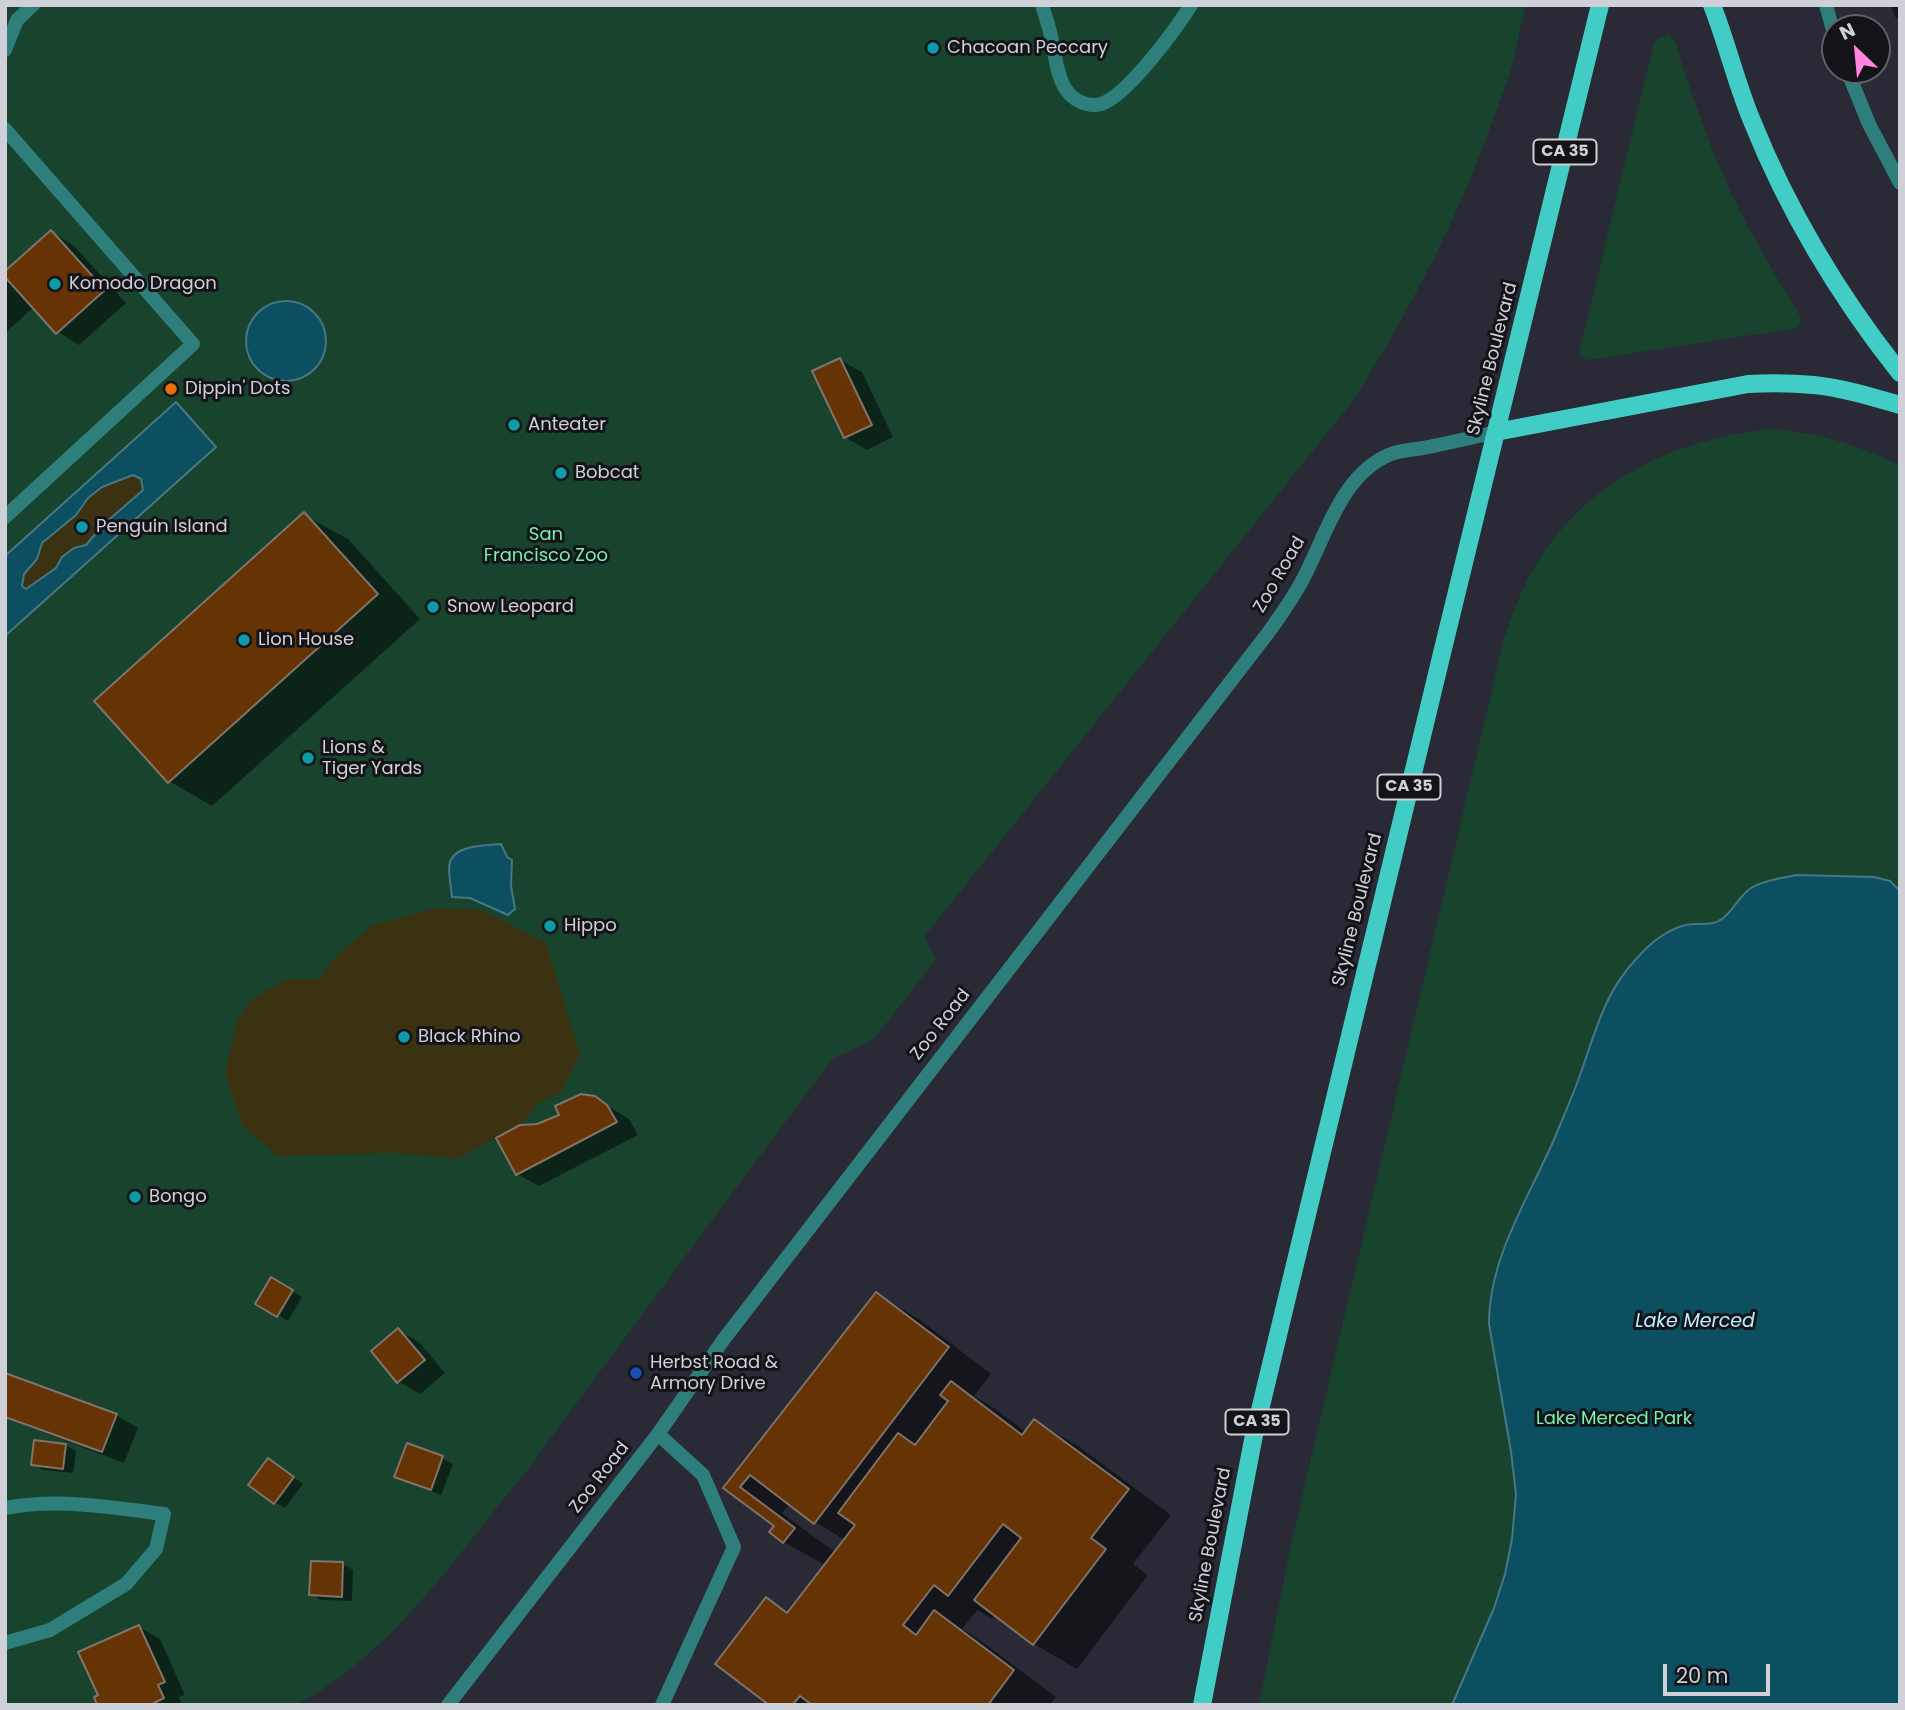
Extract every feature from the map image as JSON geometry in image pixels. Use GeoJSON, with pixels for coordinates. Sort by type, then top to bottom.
{"type":"FeatureCollection","features":[{"type":"Feature","properties":{"kind":"main road","name":"Skyline Boulevard"},"geometry":{"type":"LineString","coordinates":[[1202,1705],[1254,1435],[1600,5]]}},
{"type":"Feature","properties":{"kind":"main road"},"geometry":{"type":"LineString","coordinates":[[1712,5],[1751,119],[1791,209],[1842,295],[1900,373]]}},
{"type":"Feature","properties":{"kind":"main road"},"geometry":{"type":"LineString","coordinates":[[1496,432],[1748,384],[1816,386],[1900,405]]}},
{"type":"Feature","properties":{"kind":"street"},"geometry":{"type":"LineString","coordinates":[[5,50],[17,20],[33,5]]}},
{"type":"Feature","properties":{"kind":"street"},"geometry":{"type":"LineString","coordinates":[[1042,5],[1065,89],[1086,105],[1100,105],[1112,99],[1134,78],[1158,51],[1191,5]]}},
{"type":"Feature","properties":{"kind":"street"},"geometry":{"type":"LineString","coordinates":[[1853,84],[1869,124],[1900,183]]}},
{"type":"Feature","properties":{"kind":"street"},"geometry":{"type":"LineString","coordinates":[[5,129],[193,344],[5,517]]}},
{"type":"Feature","properties":{"kind":"street","name":"Zoo Road"},"geometry":{"type":"LineString","coordinates":[[449,1705],[658,1434],[724,1339],[1268,632],[1303,580],[1348,489],[1374,463],[1392,453],[1496,432]]}},
{"type":"Feature","properties":{"kind":"street"},"geometry":{"type":"LineString","coordinates":[[658,1434],[703,1475],[734,1547],[662,1705]]}},
{"type":"Feature","properties":{"kind":"street"},"geometry":{"type":"LineString","coordinates":[[5,1508],[82,1503],[164,1514],[156,1549],[126,1584],[50,1630],[5,1643]]}},
{"type":"Feature","properties":{"kind":"green space","name":"San Francisco Zoo"},"geometry":{"type":"Polygon","coordinates":[[[5,5],[1526,5],[1508,79],[1461,199],[1411,303],[1352,402],[924,937],[936,959],[874,1039],[832,1059],[532,1464],[454,1562],[381,1643],[326,1687],[296,1705],[5,1705],[5,5]]]}},
{"type":"Feature","properties":{"kind":"green space"},"geometry":{"type":"Polygon","coordinates":[[[1669,35],[1675,41],[1712,149],[1727,184],[1762,252],[1801,317],[1801,323],[1797,328],[1587,360],[1579,353],[1654,43],[1660,37],[1669,35]]]}},
{"type":"Feature","properties":{"kind":"green space","name":"Lake Merced Park"},"geometry":{"type":"Polygon","coordinates":[[[1772,429],[1838,441],[1900,465],[1900,1705],[1259,1705],[1312,1454],[1504,639],[1517,604],[1533,570],[1554,539],[1578,512],[1605,489],[1634,470],[1666,455],[1700,443],[1772,429]]]}},
{"type":"Feature","properties":{"kind":"sand"},"geometry":{"type":"Polygon","coordinates":[[[133,475],[141,479],[143,490],[86,545],[73,548],[62,557],[56,568],[26,589],[22,586],[24,574],[37,559],[42,543],[76,515],[88,498],[102,487],[133,475]]]}},
{"type":"Feature","properties":{"kind":"sand","name":"Black Rhino"},"geometry":{"type":"Polygon","coordinates":[[[437,908],[481,910],[546,942],[580,1055],[560,1094],[541,1101],[520,1125],[457,1159],[396,1153],[277,1156],[242,1125],[225,1073],[237,1020],[252,999],[287,979],[319,979],[332,960],[372,925],[437,908]]]}},
{"type":"Feature","properties":{"kind":"water"},"geometry":{"type":"Polygon","coordinates":[[[286,301],[301,304],[314,313],[323,326],[326,341],[323,356],[314,369],[301,378],[286,381],[271,378],[258,369],[249,356],[246,341],[249,326],[258,313],[271,304],[286,301]]]}},
{"type":"Feature","properties":{"kind":"water"},"geometry":{"type":"Polygon","coordinates":[[[176,402],[216,447],[5,636],[5,556],[176,402]],[[133,475],[102,487],[88,498],[76,515],[42,543],[37,559],[24,574],[22,586],[26,589],[56,568],[62,557],[74,548],[86,545],[103,525],[143,490],[141,479],[133,475]]]}},
{"type":"Feature","properties":{"kind":"water"},"geometry":{"type":"Polygon","coordinates":[[[501,844],[507,857],[512,860],[511,886],[515,909],[508,915],[470,898],[452,897],[449,868],[455,854],[477,846],[501,844]]]}},
{"type":"Feature","properties":{"kind":"water","name":"Lake Merced"},"geometry":{"type":"Polygon","coordinates":[[[1797,875],[1874,877],[1890,881],[1900,891],[1900,1705],[1452,1705],[1494,1608],[1512,1539],[1516,1494],[1489,1324],[1491,1299],[1503,1250],[1556,1135],[1602,1013],[1626,970],[1666,933],[1686,925],[1718,921],[1756,885],[1797,875]]]}},
{"type":"Feature","properties":{"kind":"building","name":"Komodo Dragon"},"geometry":{"type":"Polygon","coordinates":[[[51,230],[105,290],[56,334],[5,277],[5,271],[51,230]]]}},
{"type":"Feature","properties":{"kind":"building"},"geometry":{"type":"Polygon","coordinates":[[[840,358],[872,425],[844,438],[812,371],[840,358]]]}},
{"type":"Feature","properties":{"kind":"building","name":"Lion House"},"geometry":{"type":"Polygon","coordinates":[[[304,512],[378,594],[168,783],[94,701],[304,512]]]}},
{"type":"Feature","properties":{"kind":"building"},"geometry":{"type":"Polygon","coordinates":[[[581,1094],[595,1096],[607,1105],[617,1122],[516,1175],[496,1138],[520,1125],[537,1124],[559,1115],[555,1106],[581,1094]]]}},
{"type":"Feature","properties":{"kind":"building"},"geometry":{"type":"Polygon","coordinates":[[[271,1277],[293,1290],[277,1317],[255,1304],[271,1277]]]}},
{"type":"Feature","properties":{"kind":"building"},"geometry":{"type":"Polygon","coordinates":[[[876,1292],[949,1347],[814,1524],[750,1475],[740,1487],[795,1528],[783,1543],[769,1532],[774,1526],[723,1488],[876,1292]]]}},
{"type":"Feature","properties":{"kind":"building"},"geometry":{"type":"Polygon","coordinates":[[[398,1328],[425,1360],[397,1383],[371,1351],[398,1328]]]}},
{"type":"Feature","properties":{"kind":"building"},"geometry":{"type":"Polygon","coordinates":[[[5,1373],[117,1414],[102,1452],[5,1417],[5,1373]]]}},
{"type":"Feature","properties":{"kind":"building"},"geometry":{"type":"Polygon","coordinates":[[[951,1381],[1022,1435],[1034,1419],[1129,1489],[1091,1538],[1106,1549],[1033,1645],[974,1600],[1021,1538],[1003,1524],[948,1596],[934,1585],[903,1625],[916,1635],[934,1610],[1014,1670],[988,1705],[812,1705],[800,1696],[792,1705],[769,1705],[715,1664],[766,1597],[787,1613],[855,1525],[838,1513],[898,1433],[915,1445],[948,1401],[940,1395],[951,1381]]]}},
{"type":"Feature","properties":{"kind":"building"},"geometry":{"type":"Polygon","coordinates":[[[34,1440],[66,1444],[63,1469],[31,1465],[34,1440]]]}},
{"type":"Feature","properties":{"kind":"building"},"geometry":{"type":"Polygon","coordinates":[[[407,1443],[443,1456],[431,1490],[394,1477],[407,1443]]]}},
{"type":"Feature","properties":{"kind":"building"},"geometry":{"type":"Polygon","coordinates":[[[268,1458],[294,1477],[274,1504],[248,1485],[268,1458]]]}},
{"type":"Feature","properties":{"kind":"building"},"geometry":{"type":"Polygon","coordinates":[[[311,1561],[343,1562],[342,1597],[309,1595],[311,1561]]]}},
{"type":"Feature","properties":{"kind":"building"},"geometry":{"type":"Polygon","coordinates":[[[139,1625],[165,1682],[158,1685],[164,1698],[154,1703],[155,1705],[97,1705],[94,1697],[98,1695],[78,1652],[139,1625]]]}},
{"type":"Feature","properties":{"kind":"place","name":"Chacoan Peccary"},"geometry":{"type":"Point","coordinates":[933,48]}},
{"type":"Feature","properties":{"kind":"place","name":"Komodo Dragon"},"geometry":{"type":"Point","coordinates":[55,284]}},
{"type":"Feature","properties":{"kind":"place","name":"Dippin' Dots"},"geometry":{"type":"Point","coordinates":[171,389]}},
{"type":"Feature","properties":{"kind":"place","name":"Anteater"},"geometry":{"type":"Point","coordinates":[514,425]}},
{"type":"Feature","properties":{"kind":"place","name":"Bobcat"},"geometry":{"type":"Point","coordinates":[561,473]}},
{"type":"Feature","properties":{"kind":"place","name":"Penguin Island"},"geometry":{"type":"Point","coordinates":[82,527]}},
{"type":"Feature","properties":{"kind":"place","name":"Snow Leopard"},"geometry":{"type":"Point","coordinates":[433,607]}},
{"type":"Feature","properties":{"kind":"place","name":"Lion House"},"geometry":{"type":"Point","coordinates":[244,640]}},
{"type":"Feature","properties":{"kind":"place","name":"Lions & Tiger Yards"},"geometry":{"type":"Point","coordinates":[308,758]}},
{"type":"Feature","properties":{"kind":"place","name":"Hippo"},"geometry":{"type":"Point","coordinates":[550,926]}},
{"type":"Feature","properties":{"kind":"place","name":"Black Rhino"},"geometry":{"type":"Point","coordinates":[404,1037]}},
{"type":"Feature","properties":{"kind":"place","name":"Bongo"},"geometry":{"type":"Point","coordinates":[135,1197]}},
{"type":"Feature","properties":{"kind":"place","name":"Herbst Road & Armory Drive"},"geometry":{"type":"Point","coordinates":[636,1373]}}]}
